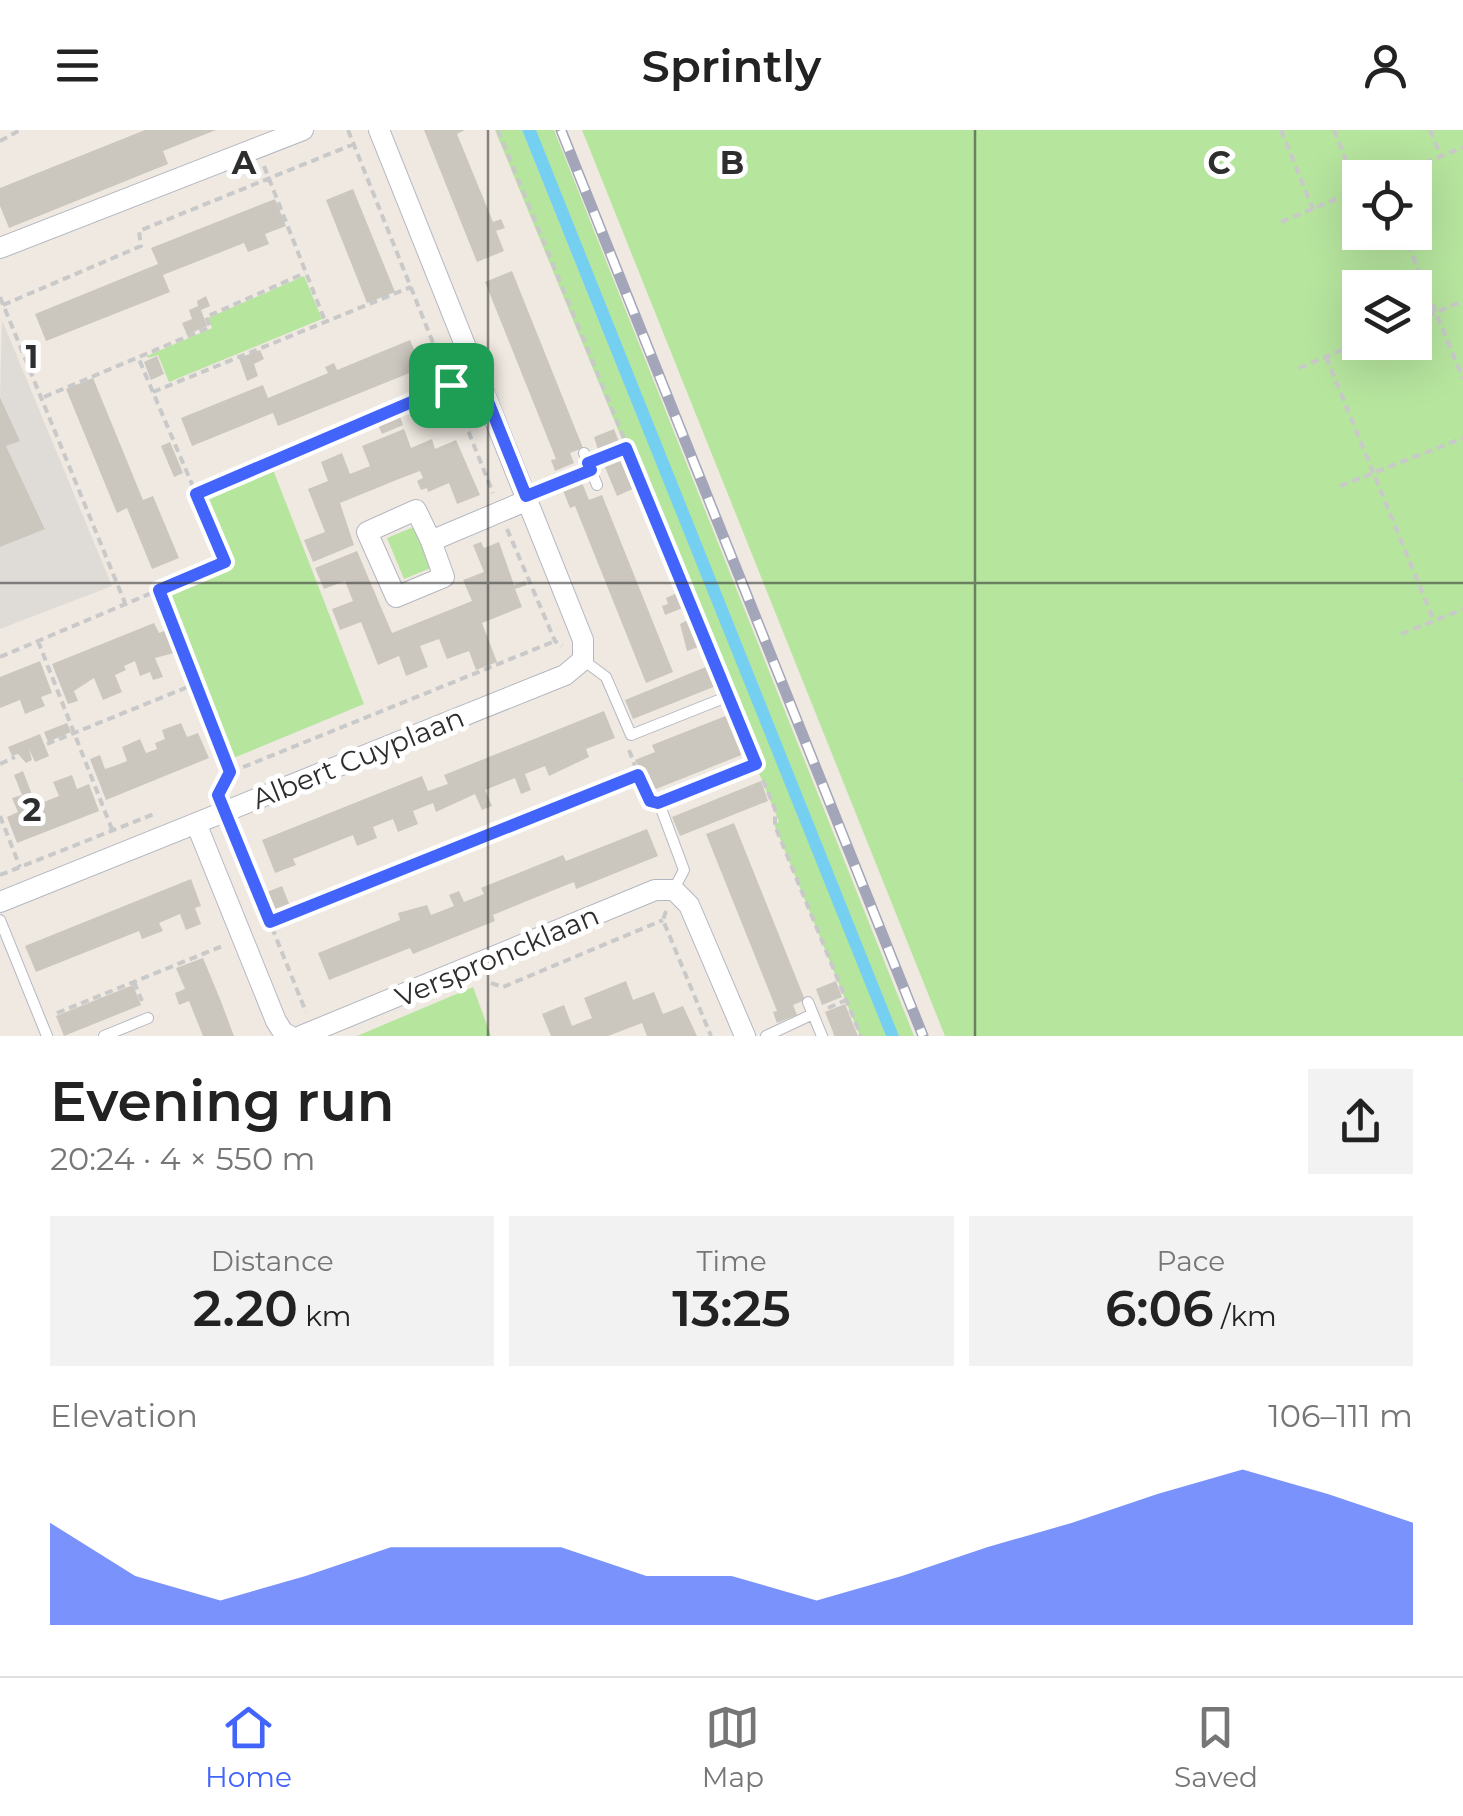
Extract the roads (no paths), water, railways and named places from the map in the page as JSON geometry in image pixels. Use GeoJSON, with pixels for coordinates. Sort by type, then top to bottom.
{"type":"FeatureCollection","features":[{"type":"Feature","properties":{"kind":"street"},"geometry":{"type":"LineString","coordinates":[[0,248],[303,130]]}},
{"type":"Feature","properties":{"kind":"street"},"geometry":{"type":"LineString","coordinates":[[380,131],[527,498],[583,650]]}},
{"type":"Feature","properties":{"kind":"street"},"geometry":{"type":"LineString","coordinates":[[431,541],[527,498]]}},
{"type":"Feature","properties":{"kind":"street","name":"Albert Cuyplaan"},"geometry":{"type":"LineString","coordinates":[[0,902],[196,824],[222,801],[565,675],[583,650]]}},
{"type":"Feature","properties":{"kind":"street"},"geometry":{"type":"LineString","coordinates":[[196,824],[279,1027],[290,1036]]}},
{"type":"Feature","properties":{"kind":"street","name":"Versproncklaan"},"geometry":{"type":"LineString","coordinates":[[300,1036],[655,890],[674,890]]}},
{"type":"Feature","properties":{"kind":"street"},"geometry":{"type":"LineString","coordinates":[[674,890],[689,905],[745,1036]]}},
{"type":"Feature","properties":{"kind":"lane"},"geometry":{"type":"LineString","coordinates":[[527,498],[588,462],[597,485]]}},
{"type":"Feature","properties":{"kind":"lane"},"geometry":{"type":"LineString","coordinates":[[583,650],[606,677],[631,735],[729,696]]}},
{"type":"Feature","properties":{"kind":"lane"},"geometry":{"type":"LineString","coordinates":[[674,890],[684,870],[658,803],[756,764]]}},
{"type":"Feature","properties":{"kind":"lane"},"geometry":{"type":"LineString","coordinates":[[0,920],[47,1036]]}},
{"type":"Feature","properties":{"kind":"lane"},"geometry":{"type":"LineString","coordinates":[[808,1002],[822,1036]]}},
{"type":"Feature","properties":{"kind":"lane"},"geometry":{"type":"LineString","coordinates":[[766,1036],[812,1014]]}},
{"type":"Feature","properties":{"kind":"lane"},"geometry":{"type":"LineString","coordinates":[[104,1036],[148,1018]]}},
{"type":"Feature","properties":{"kind":"water"},"geometry":{"type":"Polygon","coordinates":[[[522,130],[536,130],[899,1036],[886,1036],[522,130]]]}},
{"type":"Feature","properties":{"kind":"railway"},"geometry":{"type":"LineString","coordinates":[[561,130],[923,1036]]}}]}
